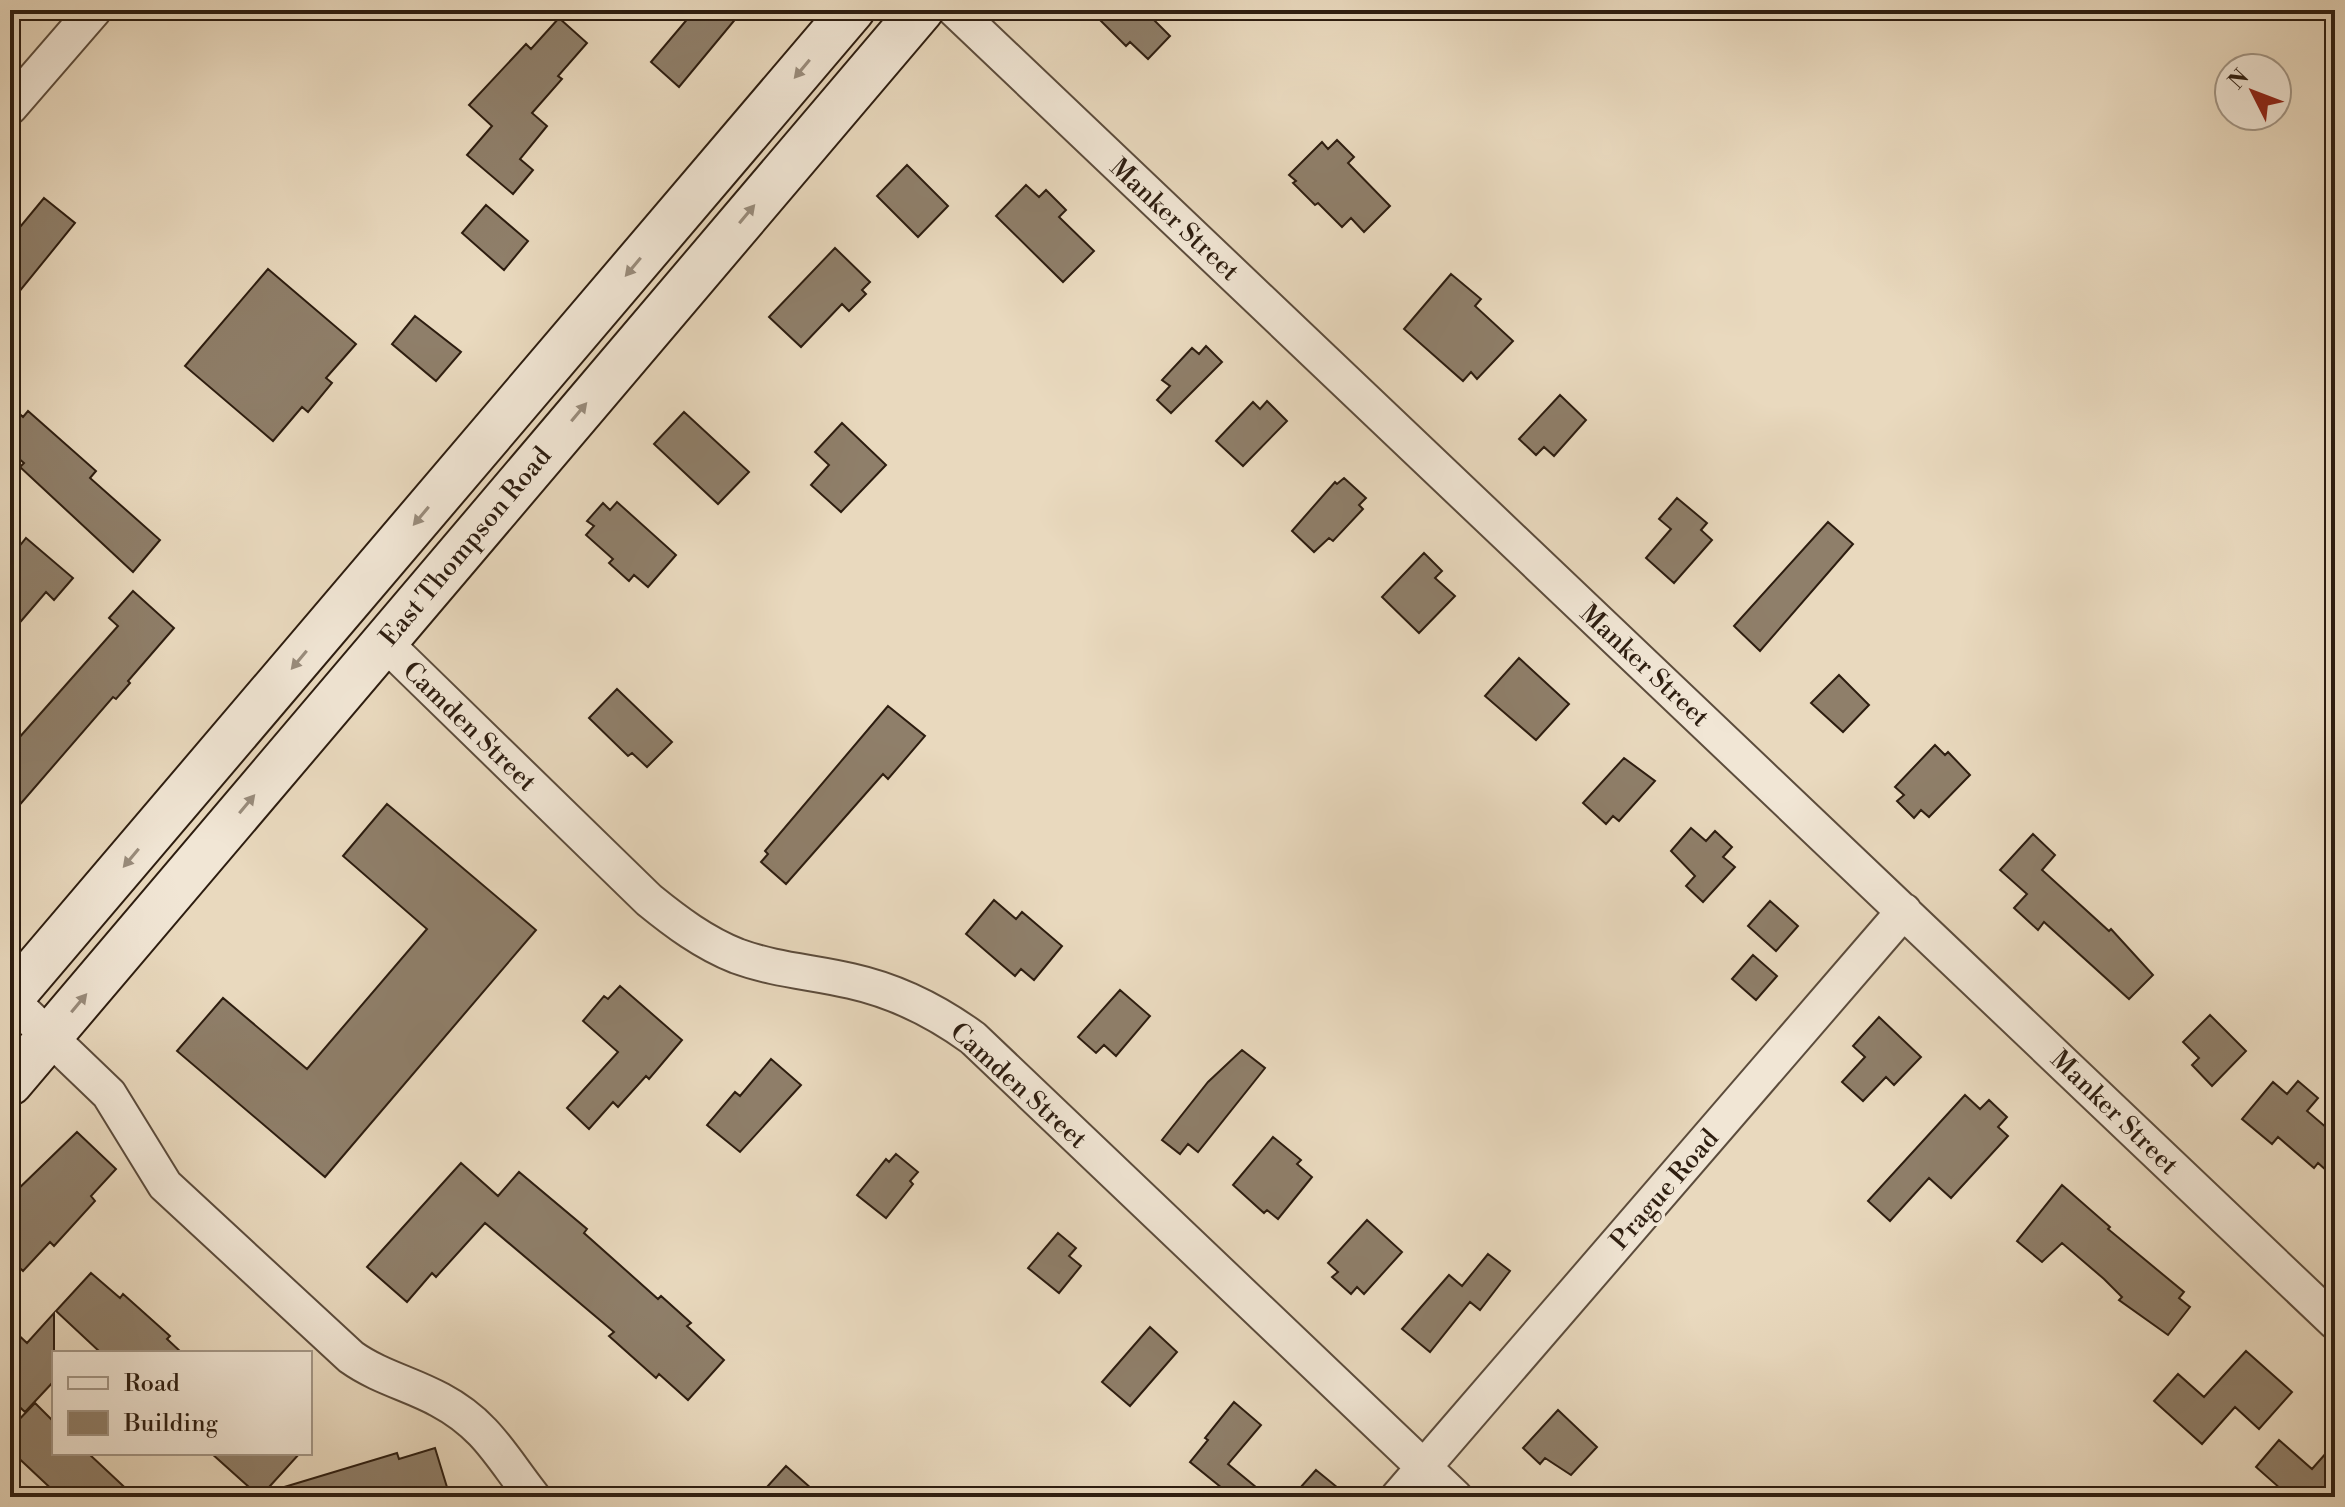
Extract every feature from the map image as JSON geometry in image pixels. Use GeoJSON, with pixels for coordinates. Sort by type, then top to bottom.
{"type":"FeatureCollection","features":[{"type":"Feature","properties":{"kind":"main road","name":"East Thompson Road"},"geometry":{"type":"LineString","coordinates":[[10,1083],[23,1012],[349,601],[852,10]]}},
{"type":"Feature","properties":{"kind":"main road","name":"East Thompson Road"},"geometry":{"type":"LineString","coordinates":[[23,1012],[384,642],[921,10]]}},
{"type":"Feature","properties":{"kind":"main road"},"geometry":{"type":"LineString","coordinates":[[349,601],[384,642]]}},
{"type":"Feature","properties":{"kind":"street"},"geometry":{"type":"LineString","coordinates":[[10,107],[94,10]]}},
{"type":"Feature","properties":{"kind":"street","name":"Manker Street"},"geometry":{"type":"LineString","coordinates":[[955,10],[2335,1322]]}},
{"type":"Feature","properties":{"kind":"street","name":"Camden Street"},"geometry":{"type":"LineString","coordinates":[[384,642],[649,900],[684,927],[729,952],[765,965],[884,989],[924,1007],[973,1038],[1455,1497]]}},
{"type":"Feature","properties":{"kind":"street","name":"Prague Road"},"geometry":{"type":"LineString","coordinates":[[1398,1497],[1904,911]]}},
{"type":"Feature","properties":{"kind":"street"},"geometry":{"type":"LineString","coordinates":[[23,1012],[109,1094],[165,1185],[351,1357],[375,1372],[443,1402],[478,1426],[505,1454],[533,1497]]}},
{"type":"Feature","properties":{"kind":"building"},"geometry":{"type":"Polygon","coordinates":[[[695,10],[743,10],[679,87],[651,62],[695,10]]]}},
{"type":"Feature","properties":{"kind":"building"},"geometry":{"type":"Polygon","coordinates":[[[1090,10],[1144,10],[1170,36],[1148,59],[1130,42],[1126,46],[1090,10]]]}},
{"type":"Feature","properties":{"kind":"building"},"geometry":{"type":"Polygon","coordinates":[[[559,18],[587,43],[558,76],[562,79],[532,113],[547,126],[520,159],[533,170],[513,194],[467,155],[492,126],[469,105],[526,44],[531,49],[559,18]]]}},
{"type":"Feature","properties":{"kind":"building"},"geometry":{"type":"Polygon","coordinates":[[[1337,140],[1354,157],[1348,163],[1390,206],[1364,232],[1351,218],[1342,227],[1318,203],[1315,205],[1289,175],[1322,142],[1328,149],[1337,140]]]}},
{"type":"Feature","properties":{"kind":"building"},"geometry":{"type":"Polygon","coordinates":[[[907,165],[948,206],[918,237],[877,196],[907,165]]]}},
{"type":"Feature","properties":{"kind":"building"},"geometry":{"type":"Polygon","coordinates":[[[1026,185],[1039,197],[1046,190],[1066,210],[1059,217],[1094,251],[1063,282],[996,216],[1026,185]]]}},
{"type":"Feature","properties":{"kind":"building"},"geometry":{"type":"Polygon","coordinates":[[[44,198],[75,223],[10,303],[10,239],[44,198]]]}},
{"type":"Feature","properties":{"kind":"building"},"geometry":{"type":"Polygon","coordinates":[[[486,205],[528,241],[504,270],[462,233],[486,205]]]}},
{"type":"Feature","properties":{"kind":"building"},"geometry":{"type":"Polygon","coordinates":[[[835,248],[870,282],[862,290],[866,294],[849,311],[842,304],[801,347],[769,317],[835,248]]]}},
{"type":"Feature","properties":{"kind":"building"},"geometry":{"type":"Polygon","coordinates":[[[268,269],[356,344],[326,378],[332,383],[308,412],[302,407],[273,441],[185,366],[268,269]]]}},
{"type":"Feature","properties":{"kind":"building"},"geometry":{"type":"Polygon","coordinates":[[[1451,274],[1481,299],[1475,306],[1513,341],[1477,379],[1471,372],[1463,381],[1404,329],[1451,274]]]}},
{"type":"Feature","properties":{"kind":"building"},"geometry":{"type":"Polygon","coordinates":[[[415,316],[461,352],[436,381],[392,344],[415,316]]]}},
{"type":"Feature","properties":{"kind":"building"},"geometry":{"type":"Polygon","coordinates":[[[1206,346],[1222,362],[1171,413],[1157,400],[1170,386],[1162,380],[1192,348],[1199,354],[1206,346]]]}},
{"type":"Feature","properties":{"kind":"building"},"geometry":{"type":"Polygon","coordinates":[[[1560,395],[1586,420],[1554,456],[1544,447],[1536,455],[1519,439],[1560,395]]]}},
{"type":"Feature","properties":{"kind":"building"},"geometry":{"type":"Polygon","coordinates":[[[1267,401],[1287,421],[1243,466],[1216,441],[1253,402],[1260,409],[1267,401]]]}},
{"type":"Feature","properties":{"kind":"building"},"geometry":{"type":"Polygon","coordinates":[[[10,405],[23,417],[28,411],[96,471],[90,478],[160,540],[133,572],[20,467],[24,463],[10,451],[10,405]]]}},
{"type":"Feature","properties":{"kind":"building"},"geometry":{"type":"Polygon","coordinates":[[[684,412],[749,472],[718,504],[654,444],[684,412]]]}},
{"type":"Feature","properties":{"kind":"building"},"geometry":{"type":"Polygon","coordinates":[[[842,423],[886,465],[841,512],[811,485],[829,465],[815,452],[842,423]]]}},
{"type":"Feature","properties":{"kind":"building"},"geometry":{"type":"Polygon","coordinates":[[[1344,478],[1366,498],[1359,505],[1363,509],[1333,541],[1329,538],[1314,552],[1292,531],[1335,482],[1337,484],[1344,478]]]}},
{"type":"Feature","properties":{"kind":"building"},"geometry":{"type":"Polygon","coordinates":[[[1677,498],[1707,523],[1701,530],[1712,540],[1674,583],[1646,558],[1671,529],[1659,519],[1677,498]]]}},
{"type":"Feature","properties":{"kind":"building"},"geometry":{"type":"Polygon","coordinates":[[[617,502],[676,555],[648,587],[634,575],[629,581],[609,563],[613,559],[586,535],[594,526],[587,521],[603,503],[610,510],[617,502]]]}},
{"type":"Feature","properties":{"kind":"building"},"geometry":{"type":"Polygon","coordinates":[[[1828,522],[1853,544],[1760,651],[1734,626],[1828,522]]]}},
{"type":"Feature","properties":{"kind":"building"},"geometry":{"type":"Polygon","coordinates":[[[26,538],[73,578],[54,600],[46,592],[10,634],[10,558],[26,538]]]}},
{"type":"Feature","properties":{"kind":"building"},"geometry":{"type":"Polygon","coordinates":[[[1424,553],[1442,571],[1435,578],[1455,596],[1419,633],[1382,597],[1424,553]]]}},
{"type":"Feature","properties":{"kind":"building"},"geometry":{"type":"Polygon","coordinates":[[[133,591],[174,628],[128,681],[130,683],[116,699],[113,697],[10,816],[10,748],[118,626],[109,618],[133,591]]]}},
{"type":"Feature","properties":{"kind":"building"},"geometry":{"type":"Polygon","coordinates":[[[1519,658],[1569,704],[1536,740],[1485,696],[1519,658]]]}},
{"type":"Feature","properties":{"kind":"building"},"geometry":{"type":"Polygon","coordinates":[[[1839,675],[1869,705],[1843,732],[1811,703],[1839,675]]]}},
{"type":"Feature","properties":{"kind":"building"},"geometry":{"type":"Polygon","coordinates":[[[617,689],[672,742],[647,767],[632,753],[628,756],[589,718],[617,689]]]}},
{"type":"Feature","properties":{"kind":"building"},"geometry":{"type":"Polygon","coordinates":[[[888,706],[925,736],[888,779],[883,774],[786,884],[761,862],[768,854],[765,851],[888,706]]]}},
{"type":"Feature","properties":{"kind":"building"},"geometry":{"type":"Polygon","coordinates":[[[1935,745],[1945,755],[1948,752],[1970,775],[1929,817],[1921,810],[1914,818],[1897,801],[1904,795],[1895,787],[1935,745]]]}},
{"type":"Feature","properties":{"kind":"building"},"geometry":{"type":"Polygon","coordinates":[[[1624,758],[1655,781],[1619,821],[1613,816],[1606,824],[1583,803],[1624,758]]]}},
{"type":"Feature","properties":{"kind":"building"},"geometry":{"type":"Polygon","coordinates":[[[387,804],[536,930],[325,1177],[177,1051],[223,998],[307,1069],[427,929],[343,856],[387,804]]]}},
{"type":"Feature","properties":{"kind":"building"},"geometry":{"type":"Polygon","coordinates":[[[1691,828],[1706,841],[1715,831],[1732,847],[1723,857],[1735,867],[1703,902],[1686,886],[1695,876],[1671,851],[1691,828]]]}},
{"type":"Feature","properties":{"kind":"building"},"geometry":{"type":"Polygon","coordinates":[[[2033,834],[2055,855],[2042,870],[2109,931],[2111,929],[2153,975],[2129,999],[2044,922],[2038,930],[2014,908],[2027,894],[2000,870],[2033,834]]]}},
{"type":"Feature","properties":{"kind":"building"},"geometry":{"type":"Polygon","coordinates":[[[994,900],[1016,919],[1022,912],[1062,946],[1034,980],[1021,969],[1015,976],[966,934],[994,900]]]}},
{"type":"Feature","properties":{"kind":"building"},"geometry":{"type":"Polygon","coordinates":[[[1770,901],[1798,926],[1776,951],[1748,926],[1770,901]]]}},
{"type":"Feature","properties":{"kind":"building"},"geometry":{"type":"Polygon","coordinates":[[[1753,955],[1777,976],[1756,1000],[1732,979],[1753,955]]]}},
{"type":"Feature","properties":{"kind":"building"},"geometry":{"type":"Polygon","coordinates":[[[620,986],[682,1040],[649,1079],[646,1076],[618,1107],[613,1102],[589,1129],[567,1108],[618,1052],[583,1021],[604,996],[608,999],[620,986]]]}},
{"type":"Feature","properties":{"kind":"building"},"geometry":{"type":"Polygon","coordinates":[[[1120,990],[1150,1016],[1116,1056],[1104,1045],[1096,1053],[1078,1037],[1120,990]]]}},
{"type":"Feature","properties":{"kind":"building"},"geometry":{"type":"Polygon","coordinates":[[[2210,1015],[2246,1051],[2212,1086],[2192,1065],[2199,1058],[2183,1042],[2210,1015]]]}},
{"type":"Feature","properties":{"kind":"building"},"geometry":{"type":"Polygon","coordinates":[[[1879,1017],[1921,1057],[1894,1085],[1886,1077],[1863,1101],[1842,1082],[1865,1057],[1853,1046],[1879,1017]]]}},
{"type":"Feature","properties":{"kind":"building"},"geometry":{"type":"Polygon","coordinates":[[[1242,1050],[1265,1068],[1198,1152],[1188,1144],[1180,1154],[1162,1140],[1208,1082],[1242,1050]]]}},
{"type":"Feature","properties":{"kind":"building"},"geometry":{"type":"Polygon","coordinates":[[[771,1059],[801,1085],[740,1152],[707,1125],[735,1092],[740,1096],[771,1059]]]}},
{"type":"Feature","properties":{"kind":"building"},"geometry":{"type":"Polygon","coordinates":[[[2298,1081],[2318,1098],[2307,1111],[2335,1135],[2335,1178],[2318,1163],[2314,1168],[2278,1137],[2272,1144],[2242,1119],[2273,1082],[2287,1094],[2298,1081]]]}},
{"type":"Feature","properties":{"kind":"building"},"geometry":{"type":"Polygon","coordinates":[[[1965,1095],[1980,1109],[1989,1100],[2007,1117],[1998,1127],[2008,1136],[1951,1198],[1929,1178],[1890,1221],[1868,1201],[1965,1095]]]}},
{"type":"Feature","properties":{"kind":"building"},"geometry":{"type":"Polygon","coordinates":[[[77,1132],[116,1169],[91,1196],[95,1201],[54,1246],[50,1242],[23,1271],[10,1259],[10,1197],[77,1132]]]}},
{"type":"Feature","properties":{"kind":"building"},"geometry":{"type":"Polygon","coordinates":[[[1273,1137],[1301,1160],[1297,1164],[1312,1177],[1278,1219],[1267,1210],[1264,1213],[1233,1185],[1273,1137]]]}},
{"type":"Feature","properties":{"kind":"building"},"geometry":{"type":"Polygon","coordinates":[[[896,1154],[918,1172],[910,1181],[913,1184],[886,1218],[857,1195],[886,1159],[889,1162],[896,1154]]]}},
{"type":"Feature","properties":{"kind":"building"},"geometry":{"type":"Polygon","coordinates":[[[461,1163],[498,1196],[519,1172],[587,1229],[584,1233],[658,1299],[661,1296],[691,1323],[687,1326],[724,1360],[688,1400],[659,1374],[656,1378],[609,1336],[614,1332],[485,1223],[436,1277],[432,1273],[407,1302],[367,1267],[461,1163]]]}},
{"type":"Feature","properties":{"kind":"building"},"geometry":{"type":"Polygon","coordinates":[[[2062,1185],[2110,1227],[2108,1229],[2184,1292],[2179,1298],[2190,1307],[2168,1335],[2119,1300],[2122,1297],[2104,1279],[2062,1243],[2042,1262],[2017,1241],[2062,1185]]]}},
{"type":"Feature","properties":{"kind":"building"},"geometry":{"type":"Polygon","coordinates":[[[1367,1220],[1402,1252],[1364,1294],[1357,1287],[1351,1294],[1332,1277],[1338,1272],[1328,1263],[1367,1220]]]}},
{"type":"Feature","properties":{"kind":"building"},"geometry":{"type":"Polygon","coordinates":[[[1058,1233],[1076,1248],[1069,1256],[1081,1266],[1059,1293],[1028,1268],[1058,1233]]]}},
{"type":"Feature","properties":{"kind":"building"},"geometry":{"type":"Polygon","coordinates":[[[1488,1254],[1510,1271],[1480,1310],[1470,1302],[1430,1352],[1402,1329],[1449,1275],[1462,1286],[1488,1254]]]}},
{"type":"Feature","properties":{"kind":"building"},"geometry":{"type":"Polygon","coordinates":[[[91,1273],[120,1298],[123,1294],[170,1336],[167,1339],[180,1351],[99,1351],[56,1311],[91,1273]]]}},
{"type":"Feature","properties":{"kind":"building"},"geometry":{"type":"Polygon","coordinates":[[[54,1313],[52,1383],[25,1412],[10,1398],[10,1327],[27,1343],[54,1313]]]}},
{"type":"Feature","properties":{"kind":"building"},"geometry":{"type":"Polygon","coordinates":[[[1150,1327],[1177,1352],[1130,1406],[1102,1382],[1150,1327]]]}},
{"type":"Feature","properties":{"kind":"building"},"geometry":{"type":"Polygon","coordinates":[[[2246,1351],[2292,1392],[2259,1429],[2235,1407],[2202,1444],[2154,1401],[2178,1374],[2204,1397],[2246,1351]]]}},
{"type":"Feature","properties":{"kind":"building"},"geometry":{"type":"Polygon","coordinates":[[[1234,1402],[1261,1425],[1228,1464],[1268,1497],[1233,1497],[1190,1462],[1234,1402]]]}},
{"type":"Feature","properties":{"kind":"building"},"geometry":{"type":"Polygon","coordinates":[[[35,1403],[52,1420],[52,1455],[90,1455],[135,1497],[60,1497],[10,1450],[10,1429],[35,1403]]]}},
{"type":"Feature","properties":{"kind":"building"},"geometry":{"type":"Polygon","coordinates":[[[1558,1410],[1597,1447],[1571,1475],[1545,1458],[1540,1464],[1523,1448],[1558,1410]]]}},
{"type":"Feature","properties":{"kind":"building"},"geometry":{"type":"Polygon","coordinates":[[[2279,1440],[2312,1469],[2335,1443],[2335,1497],[2290,1497],[2256,1467],[2279,1440]]]}},
{"type":"Feature","properties":{"kind":"building"},"geometry":{"type":"Polygon","coordinates":[[[435,1448],[450,1497],[272,1497],[271,1491],[397,1453],[399,1459],[435,1448]]]}},
{"type":"Feature","properties":{"kind":"building"},"geometry":{"type":"Polygon","coordinates":[[[213,1455],[298,1455],[260,1497],[213,1455]]]}},
{"type":"Feature","properties":{"kind":"building"},"geometry":{"type":"Polygon","coordinates":[[[786,1466],[821,1497],[758,1497],[786,1466]]]}},
{"type":"Feature","properties":{"kind":"building"},"geometry":{"type":"Polygon","coordinates":[[[1316,1470],[1349,1497],[1292,1497],[1316,1470]]]}}]}
